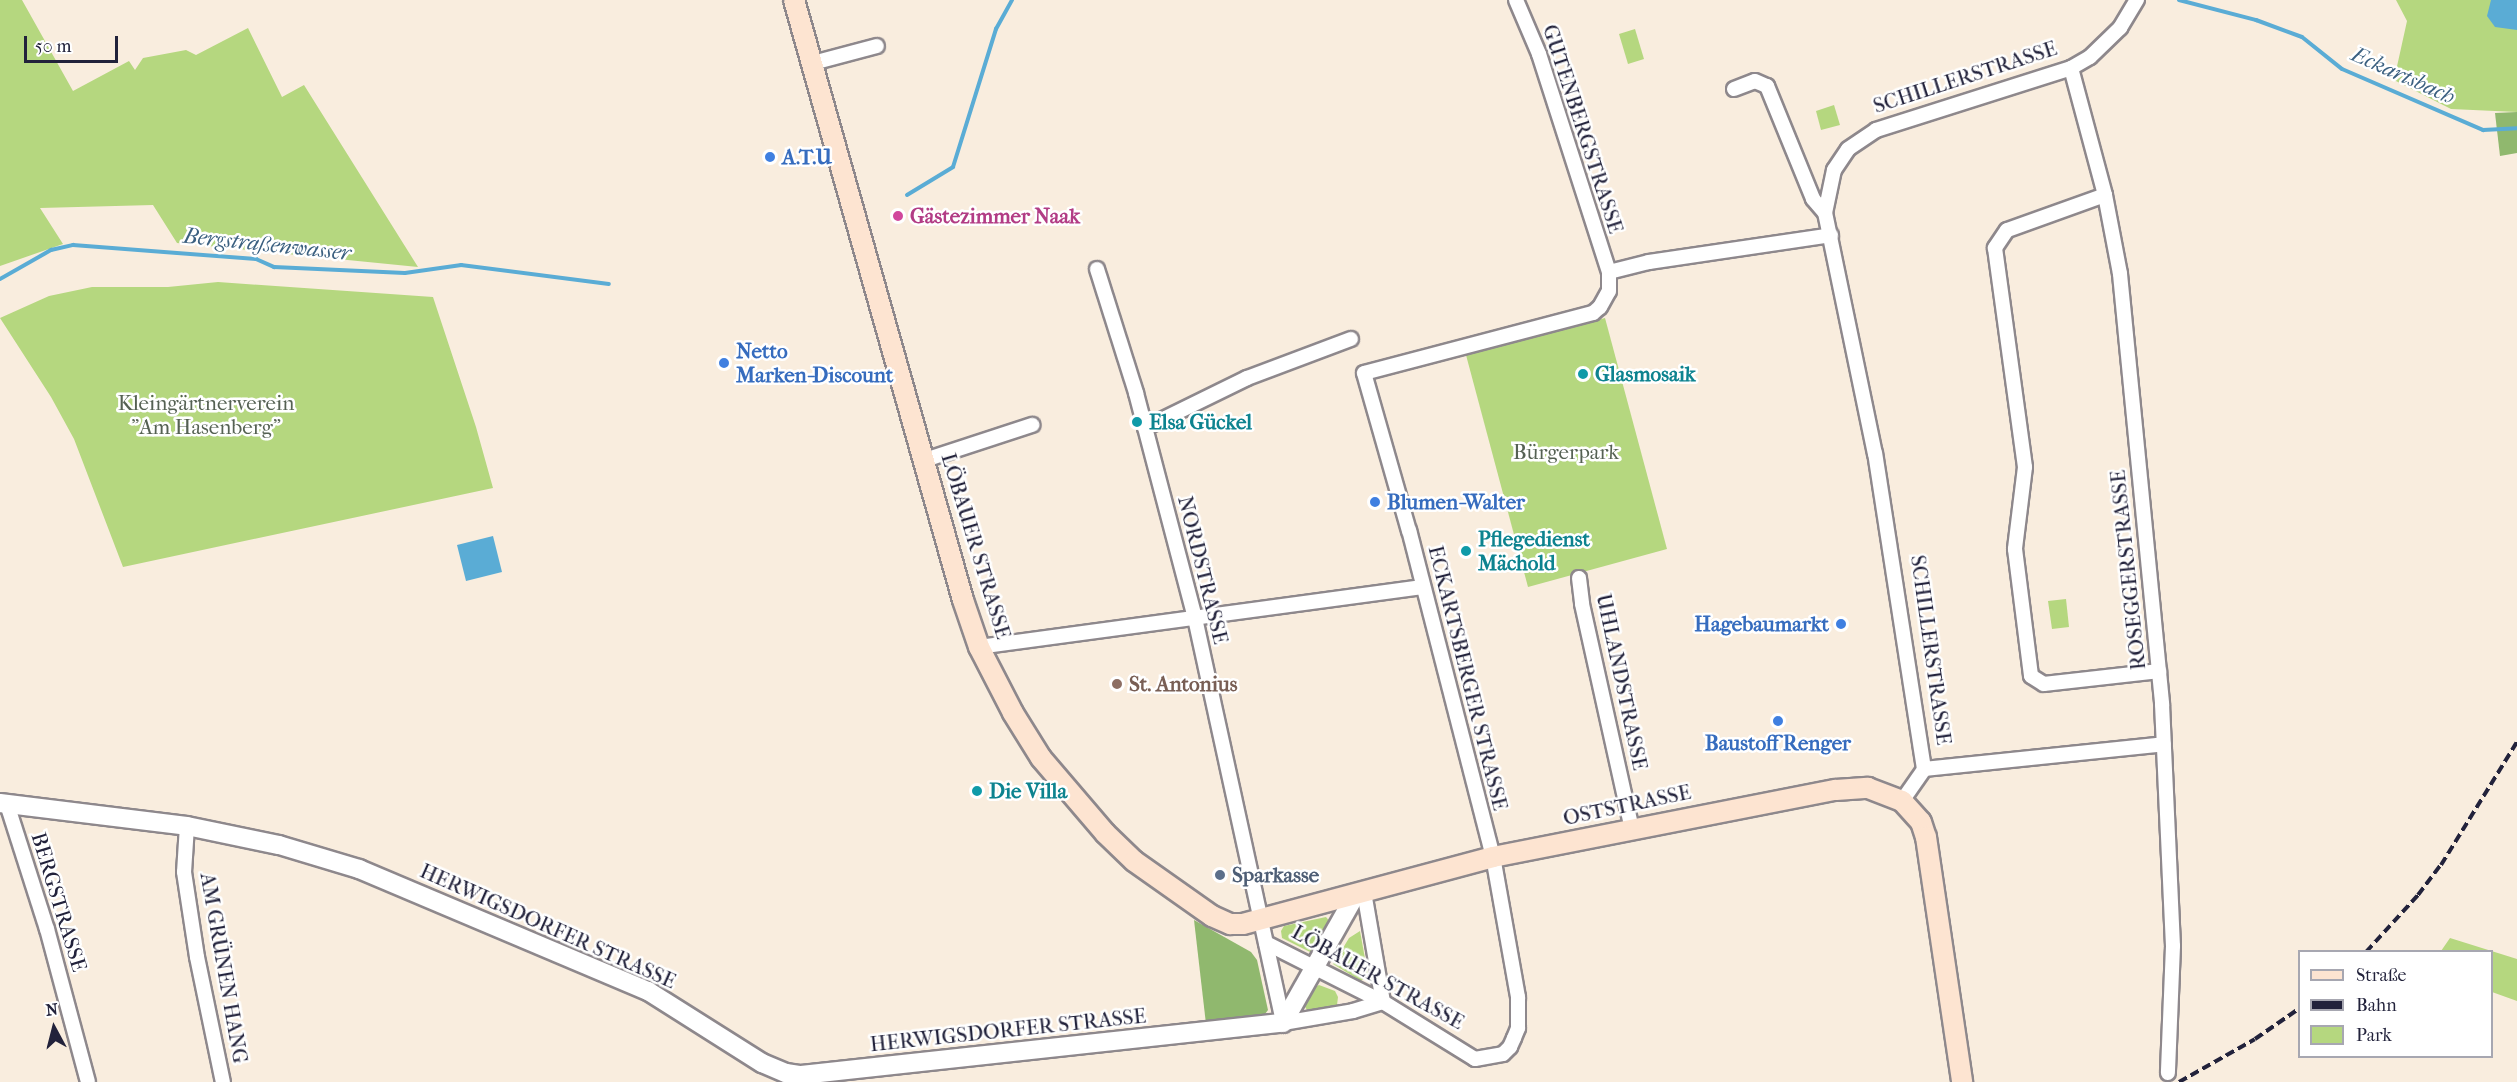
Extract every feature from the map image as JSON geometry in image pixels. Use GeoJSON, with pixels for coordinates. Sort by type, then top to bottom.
{"type":"FeatureCollection","features":[{"type":"Feature","properties":{"kind":"main road","name":"LÖBAUER STRASSE"},"geometry":{"type":"LineString","coordinates":[[794,0],[963,600],[979,647],[1013,713],[1041,758],[1105,833],[1160,881],[1212,916],[1230,924],[1261,920]]}},
{"type":"Feature","properties":{"kind":"main road","name":"OSTSTRASSE"},"geometry":{"type":"LineString","coordinates":[[1261,920],[1493,857],[1836,790],[1868,788],[1902,801]]}},
{"type":"Feature","properties":{"kind":"main road"},"geometry":{"type":"LineString","coordinates":[[1902,801],[1921,822],[1926,837],[1962,1082]]}},
{"type":"Feature","properties":{"kind":"street","name":"GUTENBERGSTRASSE"},"geometry":{"type":"LineString","coordinates":[[1516,0],[1539,54],[1609,272]]}},
{"type":"Feature","properties":{"kind":"street","name":"SCHILLERSTRASSE"},"geometry":{"type":"LineString","coordinates":[[1902,801],[1924,769],[1890,536],[1825,213],[1834,170],[1848,149],[1876,130],[2071,68],[2090,57],[2120,28],[2136,3]]}},
{"type":"Feature","properties":{"kind":"street"},"geometry":{"type":"LineString","coordinates":[[813,63],[877,46]]}},
{"type":"Feature","properties":{"kind":"street","name":"ROSEGGERSTRASSE"},"geometry":{"type":"LineString","coordinates":[[2071,68],[2105,195],[2120,274],[2159,671],[2173,946],[2168,1073]]}},
{"type":"Feature","properties":{"kind":"street","name":"SCHILLERSTRASSE"},"geometry":{"type":"LineString","coordinates":[[1734,89],[1755,81],[1767,86],[1813,200],[1825,213]]}},
{"type":"Feature","properties":{"kind":"street"},"geometry":{"type":"LineString","coordinates":[[2105,195],[2007,230],[1995,248],[2025,468],[2015,549],[2031,676],[2044,684],[2159,671]]}},
{"type":"Feature","properties":{"kind":"street"},"geometry":{"type":"LineString","coordinates":[[1609,272],[1649,262],[1831,235]]}},
{"type":"Feature","properties":{"kind":"street","name":"NORDSTRASSE"},"geometry":{"type":"LineString","coordinates":[[1097,269],[1145,428],[1195,618],[1261,920]]}},
{"type":"Feature","properties":{"kind":"street","name":"ECKARTSBERGER STRASSE"},"geometry":{"type":"LineString","coordinates":[[1518,997],[1493,857],[1423,587],[1364,373],[1593,313],[1605,300],[1609,291],[1609,272]]}},
{"type":"Feature","properties":{"kind":"street"},"geometry":{"type":"LineString","coordinates":[[1145,428],[1246,378],[1352,339]]}},
{"type":"Feature","properties":{"kind":"street"},"geometry":{"type":"LineString","coordinates":[[925,460],[1032,425]]}},
{"type":"Feature","properties":{"kind":"street","name":"UHLANDSTRASSE"},"geometry":{"type":"LineString","coordinates":[[1579,578],[1582,604],[1632,829]]}},
{"type":"Feature","properties":{"kind":"street"},"geometry":{"type":"LineString","coordinates":[[979,647],[1423,587]]}},
{"type":"Feature","properties":{"kind":"street"},"geometry":{"type":"LineString","coordinates":[[1924,769],[2164,744]]}},
{"type":"Feature","properties":{"kind":"street","name":"HERWIGSDORFER STRASSE"},"geometry":{"type":"LineString","coordinates":[[3,804],[188,826],[279,845],[359,869],[648,991],[762,1063],[786,1073],[817,1074],[1283,1023]]}},
{"type":"Feature","properties":{"kind":"street","name":"BERGSTRASSE"},"geometry":{"type":"LineString","coordinates":[[3,804],[47,929],[88,1082]]}},
{"type":"Feature","properties":{"kind":"street","name":"AM GRÜNEN HANG"},"geometry":{"type":"LineString","coordinates":[[188,826],[184,872],[197,957],[223,1082]]}},
{"type":"Feature","properties":{"kind":"street"},"geometry":{"type":"LineString","coordinates":[[1283,1023],[1360,893]]}},
{"type":"Feature","properties":{"kind":"street"},"geometry":{"type":"LineString","coordinates":[[1283,1023],[1353,1011],[1383,1002],[1360,893]]}},
{"type":"Feature","properties":{"kind":"street","name":"LÖBAUER STRASSE"},"geometry":{"type":"LineString","coordinates":[[1261,920],[1266,943],[1383,1002],[1475,1059],[1503,1054],[1510,1047],[1518,1028],[1518,997]]}},
{"type":"Feature","properties":{"kind":"street"},"geometry":{"type":"LineString","coordinates":[[1266,943],[1283,1023]]}},
{"type":"Feature","properties":{"kind":"green space"},"geometry":{"type":"Polygon","coordinates":[[[0,0],[22,0],[73,91],[129,61],[135,70],[143,58],[186,50],[196,55],[248,28],[282,97],[304,85],[418,267],[177,243],[153,205],[40,208],[63,244],[0,266],[0,0]]]}},
{"type":"Feature","properties":{"kind":"green space"},"geometry":{"type":"Polygon","coordinates":[[[2396,0],[2517,0],[2517,112],[2451,109],[2394,80],[2407,21],[2396,0]]]}},
{"type":"Feature","properties":{"kind":"green space"},"geometry":{"type":"Polygon","coordinates":[[[1635,29],[1644,59],[1628,64],[1619,34],[1635,29]]]}},
{"type":"Feature","properties":{"kind":"green space"},"geometry":{"type":"Polygon","coordinates":[[[1834,105],[1840,125],[1821,130],[1816,111],[1834,105]]]}},
{"type":"Feature","properties":{"kind":"green space"},"geometry":{"type":"Polygon","coordinates":[[[2517,112],[2517,153],[2500,156],[2495,113],[2517,112]]]}},
{"type":"Feature","properties":{"kind":"green space","name":"Kleingärtnerverein \"Am Hasenberg\""},"geometry":{"type":"Polygon","coordinates":[[[218,282],[433,297],[476,427],[493,488],[123,567],[74,439],[51,397],[0,318],[49,296],[92,287],[168,287],[218,282]]]}},
{"type":"Feature","properties":{"kind":"green space","name":"Bürgerpark"},"geometry":{"type":"Polygon","coordinates":[[[1605,318],[1667,549],[1528,587],[1466,355],[1605,318]]]}},
{"type":"Feature","properties":{"kind":"green space"},"geometry":{"type":"Polygon","coordinates":[[[2066,599],[2069,627],[2052,629],[2048,601],[2066,599]]]}},
{"type":"Feature","properties":{"kind":"green space"},"geometry":{"type":"Polygon","coordinates":[[[1326,917],[1331,923],[1312,953],[1282,938],[1281,931],[1284,926],[1326,917]]]}},
{"type":"Feature","properties":{"kind":"green space"},"geometry":{"type":"Polygon","coordinates":[[[1194,920],[1251,952],[1257,960],[1268,1010],[1262,1018],[1206,1024],[1194,920]]]}},
{"type":"Feature","properties":{"kind":"green space"},"geometry":{"type":"Polygon","coordinates":[[[1360,931],[1368,975],[1361,981],[1333,964],[1335,960],[1340,962],[1343,955],[1340,953],[1349,938],[1360,931]]]}},
{"type":"Feature","properties":{"kind":"green space"},"geometry":{"type":"Polygon","coordinates":[[[2450,938],[2488,950],[2442,950],[2450,938]]]}},
{"type":"Feature","properties":{"kind":"green space"},"geometry":{"type":"Polygon","coordinates":[[[2493,951],[2517,959],[2517,1001],[2493,992],[2493,951]]]}},
{"type":"Feature","properties":{"kind":"green space"},"geometry":{"type":"Polygon","coordinates":[[[1319,985],[1335,991],[1338,997],[1337,1005],[1307,1010],[1304,1005],[1313,988],[1319,985]]]}},
{"type":"Feature","properties":{"kind":"water"},"geometry":{"type":"Polygon","coordinates":[[[2491,0],[2517,0],[2517,30],[2495,27],[2487,16],[2491,0]]]}},
{"type":"Feature","properties":{"kind":"water"},"geometry":{"type":"Polygon","coordinates":[[[493,536],[502,572],[466,581],[457,545],[493,536]]]}},
{"type":"Feature","properties":{"kind":"waterway","name":"Bergstraßenwasser"},"geometry":{"type":"LineString","coordinates":[[907,195],[953,167],[996,29],[1012,0]]}},
{"type":"Feature","properties":{"kind":"waterway","name":"Eckartsbach"},"geometry":{"type":"LineString","coordinates":[[2179,0],[2256,20],[2302,37],[2342,69],[2483,130],[2517,128]]}},
{"type":"Feature","properties":{"kind":"waterway","name":"Bergstraßenwasser"},"geometry":{"type":"LineString","coordinates":[[0,279],[51,250],[73,245],[256,259],[274,267],[405,273],[461,265],[609,284]]}},
{"type":"Feature","properties":{"kind":"railway"},"geometry":{"type":"LineString","coordinates":[[2368,950],[2418,895],[2441,865],[2517,742]]}},
{"type":"Feature","properties":{"kind":"railway"},"geometry":{"type":"LineString","coordinates":[[2179,1082],[2255,1039],[2298,1009]]}},
{"type":"Feature","properties":{"kind":"place","name":"A.T.U"},"geometry":{"type":"Point","coordinates":[770,157]}},
{"type":"Feature","properties":{"kind":"place","name":"Gästezimmer Naak"},"geometry":{"type":"Point","coordinates":[898,216]}},
{"type":"Feature","properties":{"kind":"place","name":"Netto Marken-Discount"},"geometry":{"type":"Point","coordinates":[724,363]}},
{"type":"Feature","properties":{"kind":"place","name":"Glasmosaik"},"geometry":{"type":"Point","coordinates":[1583,374]}},
{"type":"Feature","properties":{"kind":"place","name":"Elsa Gückel"},"geometry":{"type":"Point","coordinates":[1137,422]}},
{"type":"Feature","properties":{"kind":"place","name":"Blumen-Walter"},"geometry":{"type":"Point","coordinates":[1375,502]}},
{"type":"Feature","properties":{"kind":"place","name":"Pflegedienst Mächold"},"geometry":{"type":"Point","coordinates":[1466,551]}},
{"type":"Feature","properties":{"kind":"place","name":"Hagebaumarkt"},"geometry":{"type":"Point","coordinates":[1841,624]}},
{"type":"Feature","properties":{"kind":"place","name":"St. Antonius"},"geometry":{"type":"Point","coordinates":[1117,684]}},
{"type":"Feature","properties":{"kind":"place","name":"Baustoff Renger"},"geometry":{"type":"Point","coordinates":[1778,721]}},
{"type":"Feature","properties":{"kind":"place","name":"Die Villa"},"geometry":{"type":"Point","coordinates":[977,791]}},
{"type":"Feature","properties":{"kind":"place","name":"Sparkasse"},"geometry":{"type":"Point","coordinates":[1220,875]}}]}
